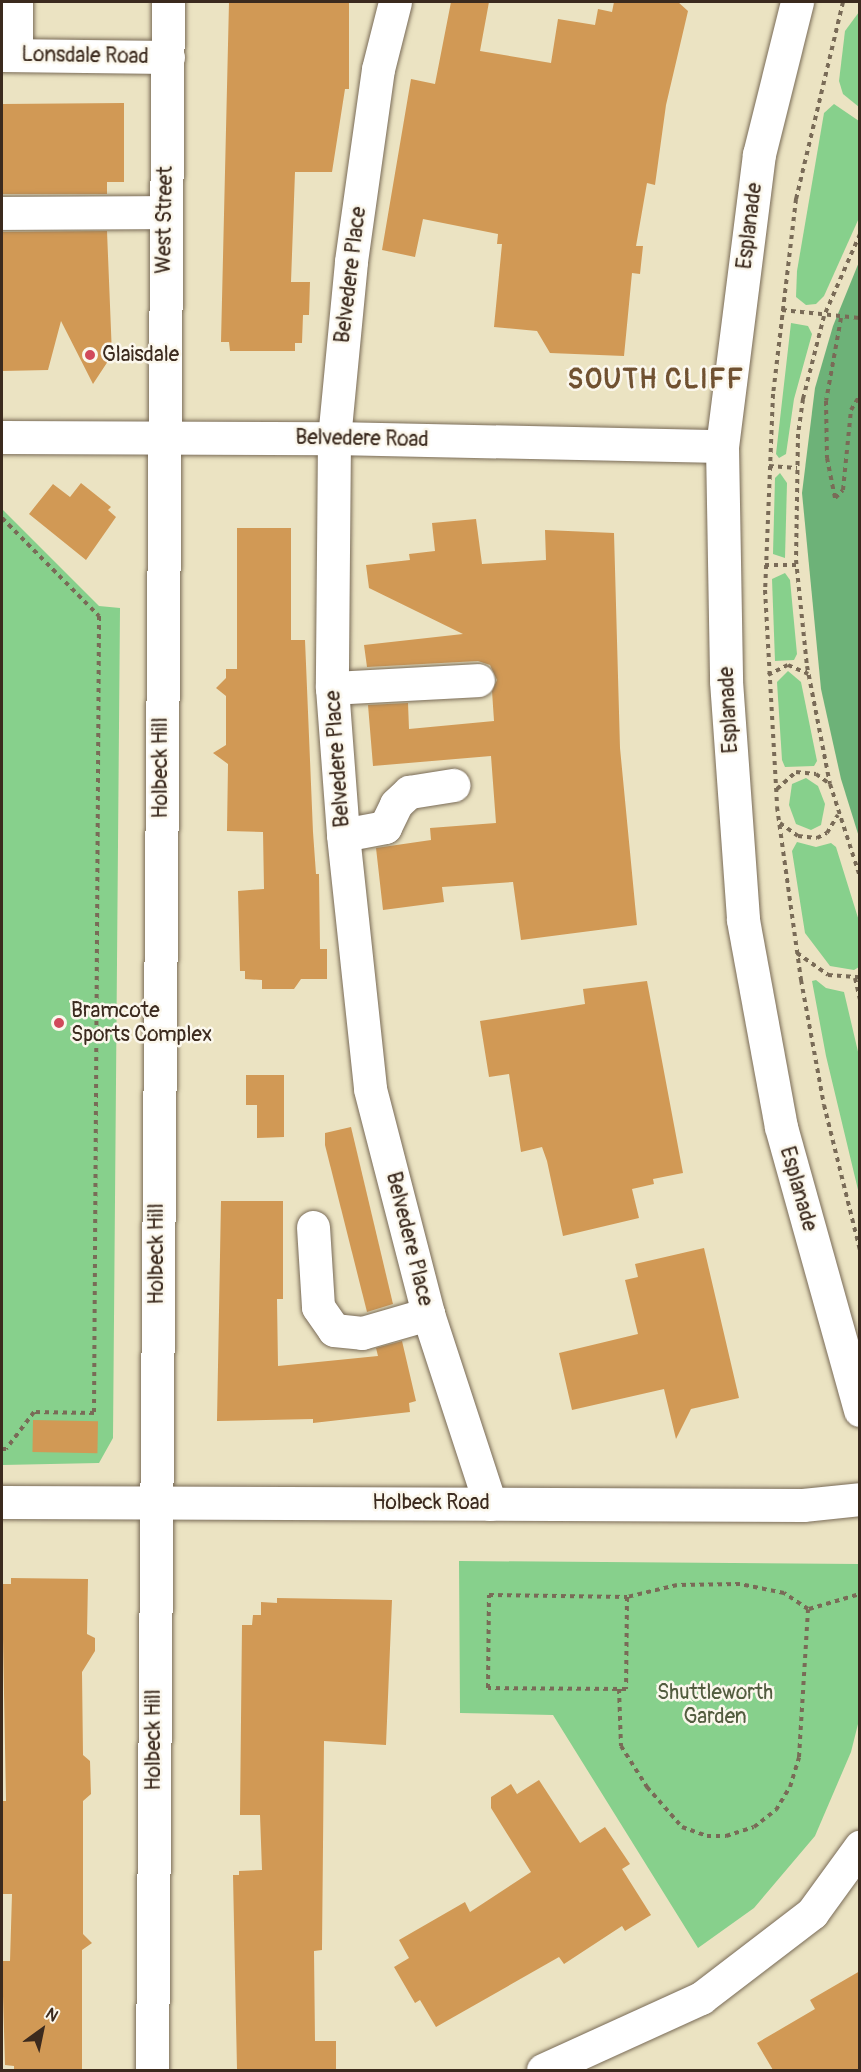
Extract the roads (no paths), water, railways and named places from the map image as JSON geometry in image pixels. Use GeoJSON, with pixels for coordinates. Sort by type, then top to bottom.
{"type":"FeatureCollection","features":[{"type":"Feature","properties":{"kind":"street"},"geometry":{"type":"LineString","coordinates":[[8,55],[16,2]]}},
{"type":"Feature","properties":{"kind":"street","name":"West Street"},"geometry":{"type":"LineString","coordinates":[[162,438],[168,2]]}},
{"type":"Feature","properties":{"kind":"street","name":"Belvedere Place"},"geometry":{"type":"LineString","coordinates":[[395,2],[376,80],[351,262],[334,438],[332,688],[343,835],[370,1089],[428,1314],[490,1503]]}},
{"type":"Feature","properties":{"kind":"street","name":"Esplanade"},"geometry":{"type":"LineString","coordinates":[[797,2],[759,154],[722,446],[726,681],[743,920],[781,1127],[860,1410]]}},
{"type":"Feature","properties":{"kind":"street","name":"Lonsdale Road"},"geometry":{"type":"LineString","coordinates":[[8,55],[168,57]]}},
{"type":"Feature","properties":{"kind":"street"},"geometry":{"type":"LineString","coordinates":[[2,213],[166,212]]}},
{"type":"Feature","properties":{"kind":"street","name":"Belvedere Road"},"geometry":{"type":"LineString","coordinates":[[2,437],[334,438],[722,446]]}},
{"type":"Feature","properties":{"kind":"street","name":"Holbeck Hill"},"geometry":{"type":"LineString","coordinates":[[152,2070],[162,438]]}},
{"type":"Feature","properties":{"kind":"street"},"geometry":{"type":"LineString","coordinates":[[332,688],[478,680]]}},
{"type":"Feature","properties":{"kind":"street"},"geometry":{"type":"LineString","coordinates":[[343,835],[385,827],[396,804],[409,792],[453,785]]}},
{"type":"Feature","properties":{"kind":"street"},"geometry":{"type":"LineString","coordinates":[[312,1227],[318,1307],[334,1330],[362,1333],[428,1314]]}},
{"type":"Feature","properties":{"kind":"street","name":"Holbeck Road"},"geometry":{"type":"LineString","coordinates":[[2,1503],[803,1505],[860,1499]]}},
{"type":"Feature","properties":{"kind":"street"},"geometry":{"type":"LineString","coordinates":[[543,2070],[701,1998],[812,1913],[860,1847]]}},
{"type":"Feature","properties":{"kind":"place","name":"Glaisdale"},"geometry":{"type":"Point","coordinates":[90,355]}},
{"type":"Feature","properties":{"kind":"place","name":"Bramcote Sports Complex"},"geometry":{"type":"Point","coordinates":[59,1023]}},
{"type":"Feature","properties":{"kind":"district","name":"SOUTH CLIFF"},"geometry":{"type":"Point","coordinates":[656,380]}},
{"type":"Feature","properties":{"kind":"park label","name":"Shuttleworth Garden"},"geometry":{"type":"Point","coordinates":[715,1705]}}]}
